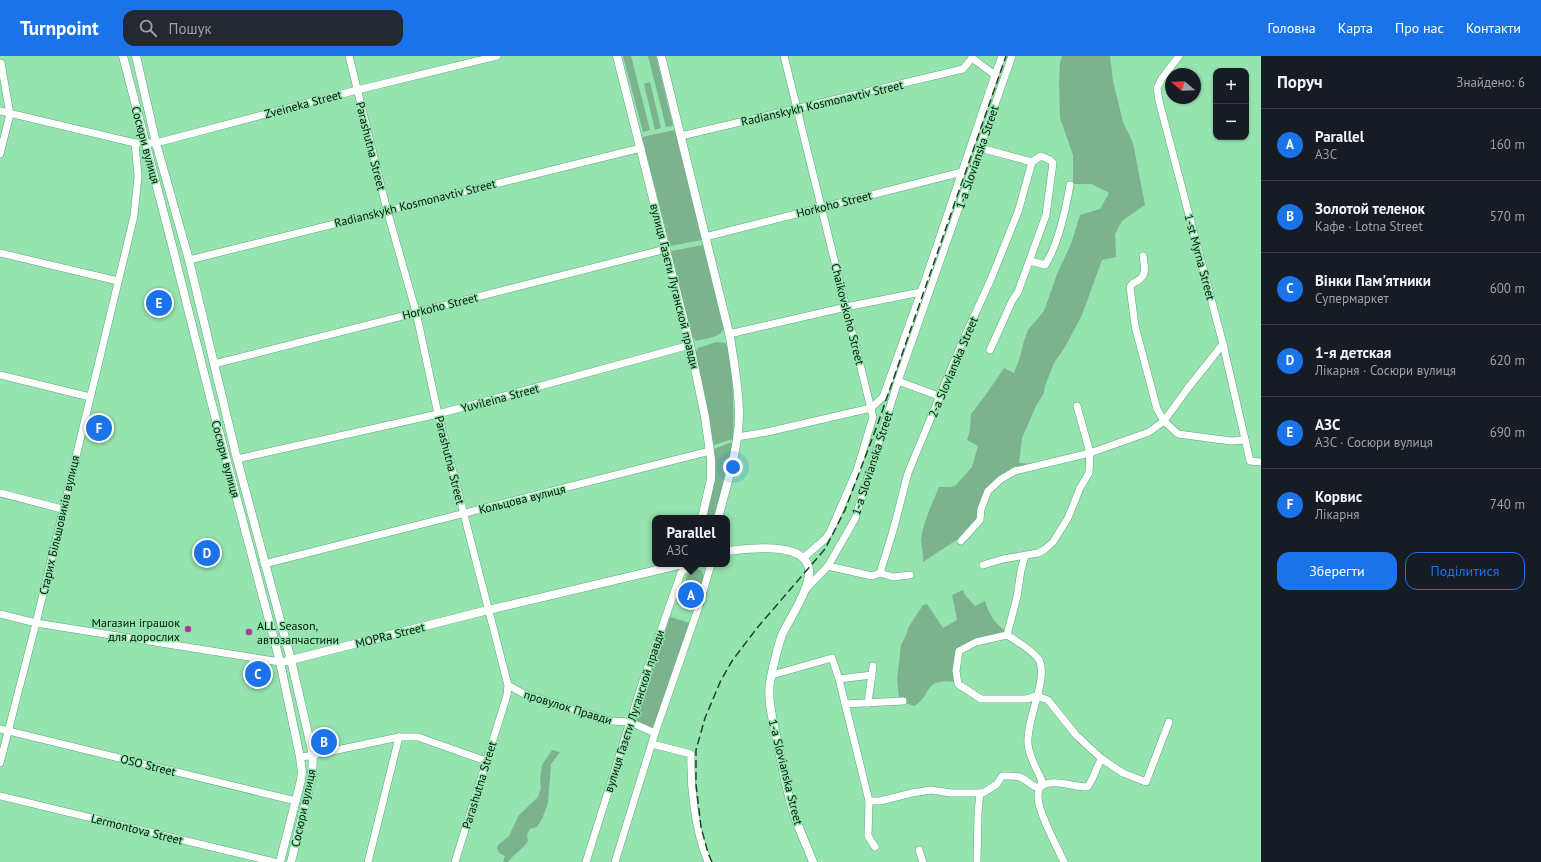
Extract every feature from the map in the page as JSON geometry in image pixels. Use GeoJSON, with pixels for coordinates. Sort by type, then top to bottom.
{"type":"FeatureCollection","features":[{"type":"Feature","properties":{"kind":"street","name":"Сосюри вулиця"},"geometry":{"type":"LineString","coordinates":[[123,56],[172,245],[210,401],[313,755],[312,776],[291,862]]}},
{"type":"Feature","properties":{"kind":"street","name":"Сосюри вулиця"},"geometry":{"type":"LineString","coordinates":[[136,56],[156,143],[189,260],[237,460],[264,564],[286,661],[302,772],[280,862]]}},
{"type":"Feature","properties":{"kind":"street","name":"Parashutna Street"},"geometry":{"type":"LineString","coordinates":[[349,56],[387,210],[416,312],[438,414],[508,685],[507,695],[455,862]]}},
{"type":"Feature","properties":{"kind":"street","name":"Zveineka Street"},"geometry":{"type":"LineString","coordinates":[[156,143],[357,90],[497,56]]}},
{"type":"Feature","properties":{"kind":"street","name":"вулиця Газєти Луганской правди"},"geometry":{"type":"LineString","coordinates":[[618,56],[690,345],[710,451],[711,479],[703,515]]}},
{"type":"Feature","properties":{"kind":"street"},"geometry":{"type":"LineString","coordinates":[[661,56],[729,334],[737,378],[739,415],[737,437],[731,470],[719,515]]}},
{"type":"Feature","properties":{"kind":"street","name":"Chaikovskoho Street"},"geometry":{"type":"LineString","coordinates":[[784,56],[873,416],[857,470],[830,532],[824,540],[803,558]]}},
{"type":"Feature","properties":{"kind":"street"},"geometry":{"type":"LineString","coordinates":[[737,437],[767,432],[871,408],[883,397],[921,292],[1002,56]]}},
{"type":"Feature","properties":{"kind":"street","name":"1-a Slovianska Street"},"geometry":{"type":"LineString","coordinates":[[813,862],[794,814],[785,779],[772,714],[770,682],[782,636],[806,589],[828,566],[855,519],[898,381],[1012,56]]}},
{"type":"Feature","properties":{"kind":"street","name":"1-st Myrna Street"},"geometry":{"type":"LineString","coordinates":[[1179,56],[1162,78],[1157,88],[1158,101],[1223,344],[1250,461],[1261,462]]}},
{"type":"Feature","properties":{"kind":"street"},"geometry":{"type":"LineString","coordinates":[[971,57],[995,76]]}},
{"type":"Feature","properties":{"kind":"street","name":"Radianskykh Kosmonavtiv Street"},"geometry":{"type":"LineString","coordinates":[[681,136],[963,69],[971,57]]}},
{"type":"Feature","properties":{"kind":"street"},"geometry":{"type":"LineString","coordinates":[[0,154],[10,114],[1,63]]}},
{"type":"Feature","properties":{"kind":"street"},"geometry":{"type":"LineString","coordinates":[[0,111],[135,143],[156,143]]}},
{"type":"Feature","properties":{"kind":"street","name":"Старих Більшовиків вулиця"},"geometry":{"type":"LineString","coordinates":[[0,763],[36,623],[62,509],[134,216],[138,176],[135,143]]}},
{"type":"Feature","properties":{"kind":"street","name":"Radianskykh Kosmonavtiv Street"},"geometry":{"type":"LineString","coordinates":[[189,260],[641,148]]}},
{"type":"Feature","properties":{"kind":"street"},"geometry":{"type":"LineString","coordinates":[[980,148],[1032,162],[1042,156],[1053,163],[1046,215],[1018,292],[1012,301],[990,350]]}},
{"type":"Feature","properties":{"kind":"street","name":"2-a Slovianska Street"},"geometry":{"type":"LineString","coordinates":[[880,573],[893,531],[908,472],[941,397],[961,345],[991,279],[1018,212],[1032,162]]}},
{"type":"Feature","properties":{"kind":"street","name":"Horkoho Street"},"geometry":{"type":"LineString","coordinates":[[705,237],[962,172]]}},
{"type":"Feature","properties":{"kind":"street"},"geometry":{"type":"LineString","coordinates":[[1030,261],[1045,265],[1050,257],[1066,206],[1070,185]]}},
{"type":"Feature","properties":{"kind":"street","name":"Horkoho Street"},"geometry":{"type":"LineString","coordinates":[[214,364],[666,249]]}},
{"type":"Feature","properties":{"kind":"street"},"geometry":{"type":"LineString","coordinates":[[0,253],[118,281]]}},
{"type":"Feature","properties":{"kind":"street"},"geometry":{"type":"LineString","coordinates":[[1143,256],[1145,266],[1144,275],[1141,279],[1132,284],[1130,288],[1133,316],[1157,409],[1164,421],[1178,434],[1231,441],[1245,440]]}},
{"type":"Feature","properties":{"kind":"street"},"geometry":{"type":"LineString","coordinates":[[729,334],[846,307],[921,292]]}},
{"type":"Feature","properties":{"kind":"street"},"geometry":{"type":"LineString","coordinates":[[961,541],[980,520],[981,509],[988,491],[1001,479],[1015,471],[1090,453],[1149,432],[1164,421],[1223,344]]}},
{"type":"Feature","properties":{"kind":"street","name":"Yuvileina Street"},"geometry":{"type":"LineString","coordinates":[[237,460],[438,414],[690,345]]}},
{"type":"Feature","properties":{"kind":"street"},"geometry":{"type":"LineString","coordinates":[[0,375],[90,397]]}},
{"type":"Feature","properties":{"kind":"street"},"geometry":{"type":"LineString","coordinates":[[898,381],[941,397]]}},
{"type":"Feature","properties":{"kind":"street"},"geometry":{"type":"LineString","coordinates":[[983,565],[1003,559],[1038,553],[1053,542],[1061,530],[1068,518],[1080,488],[1089,473],[1090,453],[1077,406]]}},
{"type":"Feature","properties":{"kind":"street","name":"Кольцова вулиця"},"geometry":{"type":"LineString","coordinates":[[264,564],[710,451]]}},
{"type":"Feature","properties":{"kind":"street"},"geometry":{"type":"LineString","coordinates":[[0,493],[62,509]]}},
{"type":"Feature","properties":{"kind":"street"},"geometry":{"type":"LineString","coordinates":[[730,551],[756,547],[794,552],[808,563],[809,569],[806,589]]}},
{"type":"Feature","properties":{"kind":"street"},"geometry":{"type":"LineString","coordinates":[[1007,635],[1017,597],[1021,570],[1025,556]]}},
{"type":"Feature","properties":{"kind":"street"},"geometry":{"type":"LineString","coordinates":[[828,566],[872,576],[880,573],[893,577],[910,575]]}},
{"type":"Feature","properties":{"kind":"street","name":"MOPRa Street"},"geometry":{"type":"LineString","coordinates":[[0,614],[36,623],[286,661],[488,610],[670,567]]}},
{"type":"Feature","properties":{"kind":"street","name":"вулиця Газєти Луганской правди"},"geometry":{"type":"LineString","coordinates":[[586,862],[630,722],[681,574],[687,567]]}},
{"type":"Feature","properties":{"kind":"street"},"geometry":{"type":"LineString","coordinates":[[615,862],[655,733],[699,606],[710,567]]}},
{"type":"Feature","properties":{"kind":"street"},"geometry":{"type":"LineString","coordinates":[[1064,862],[1040,809],[1038,797],[1039,788],[1042,782],[1029,754],[1029,726],[1037,696],[1042,676],[1040,661],[1025,647],[1007,635],[976,642],[959,651],[956,671],[958,684],[981,699],[1026,699],[1037,696],[1048,700],[1076,735],[1102,759],[1123,773],[1146,782],[1169,722]]}},
{"type":"Feature","properties":{"kind":"street"},"geometry":{"type":"LineString","coordinates":[[772,674],[832,658],[839,679],[869,801],[868,836],[875,847]]}},
{"type":"Feature","properties":{"kind":"street"},"geometry":{"type":"LineString","coordinates":[[868,703],[873,666]]}},
{"type":"Feature","properties":{"kind":"street"},"geometry":{"type":"LineString","coordinates":[[839,679],[872,675]]}},
{"type":"Feature","properties":{"kind":"street","name":"провулок Правди"},"geometry":{"type":"LineString","coordinates":[[508,685],[524,694],[611,721],[630,722]]}},
{"type":"Feature","properties":{"kind":"street"},"geometry":{"type":"LineString","coordinates":[[845,704],[903,700]]}},
{"type":"Feature","properties":{"kind":"street"},"geometry":{"type":"LineString","coordinates":[[630,722],[655,733]]}},
{"type":"Feature","properties":{"kind":"street","name":"OSO Street"},"geometry":{"type":"LineString","coordinates":[[0,729],[296,801]]}},
{"type":"Feature","properties":{"kind":"street"},"geometry":{"type":"LineString","coordinates":[[368,862],[399,737]]}},
{"type":"Feature","properties":{"kind":"street"},"geometry":{"type":"LineString","coordinates":[[300,757],[399,737],[418,737],[486,761]]}},
{"type":"Feature","properties":{"kind":"street"},"geometry":{"type":"LineString","coordinates":[[652,744],[691,754],[691,780],[696,819],[699,836],[708,862]]}},
{"type":"Feature","properties":{"kind":"street"},"geometry":{"type":"LineString","coordinates":[[1039,788],[1044,784],[1052,783],[1087,787],[1091,783],[1096,766],[1102,759]]}},
{"type":"Feature","properties":{"kind":"street"},"geometry":{"type":"LineString","coordinates":[[869,801],[880,801],[931,790],[951,793],[980,793],[997,784],[1002,776],[1011,775],[1021,777],[1035,787],[1039,788]]}},
{"type":"Feature","properties":{"kind":"street"},"geometry":{"type":"LineString","coordinates":[[977,862],[980,793]]}},
{"type":"Feature","properties":{"kind":"street","name":"Lermontova Street"},"geometry":{"type":"LineString","coordinates":[[0,796],[274,862]]}},
{"type":"Feature","properties":{"kind":"street"},"geometry":{"type":"LineString","coordinates":[[919,850],[923,862]]}},
{"type":"Feature","properties":{"kind":"green space"},"geometry":{"type":"Polygon","coordinates":[[[623,56],[631,56],[650,130],[643,132],[623,56]]]}},
{"type":"Feature","properties":{"kind":"green space"},"geometry":{"type":"Polygon","coordinates":[[[648,56],[656,56],[673,126],[666,127],[648,56]]]}},
{"type":"Feature","properties":{"kind":"green space"},"geometry":{"type":"Polygon","coordinates":[[[1062,56],[1110,56],[1113,81],[1123,122],[1133,143],[1145,205],[1122,221],[1115,234],[1116,257],[1102,260],[1082,315],[1065,347],[1054,363],[1045,386],[1044,393],[1036,406],[1022,438],[1019,463],[1034,464],[1013,467],[986,487],[979,505],[977,517],[958,539],[923,562],[921,540],[922,533],[928,513],[939,487],[950,487],[956,485],[972,467],[978,446],[967,440],[970,430],[971,414],[1004,368],[1014,373],[1028,330],[1044,311],[1057,274],[1071,244],[1080,215],[1100,209],[1109,193],[1092,184],[1074,184],[1073,155],[1060,118],[1059,82],[1062,56]]]}},
{"type":"Feature","properties":{"kind":"green space"},"geometry":{"type":"Polygon","coordinates":[[[650,82],[661,128],[655,130],[644,84],[650,82]]]}},
{"type":"Feature","properties":{"kind":"green space"},"geometry":{"type":"Polygon","coordinates":[[[675,130],[702,240],[670,246],[642,137],[675,130]]]}},
{"type":"Feature","properties":{"kind":"green space"},"geometry":{"type":"Polygon","coordinates":[[[703,245],[724,329],[716,336],[696,341],[691,335],[671,251],[703,245]]]}},
{"type":"Feature","properties":{"kind":"green space"},"geometry":{"type":"Polygon","coordinates":[[[716,342],[725,343],[730,360],[733,389],[733,439],[714,445],[695,353],[698,348],[716,342]]]}},
{"type":"Feature","properties":{"kind":"green space"},"geometry":{"type":"Polygon","coordinates":[[[732,442],[730,463],[715,515],[707,515],[716,471],[714,449],[732,442]]]}},
{"type":"Feature","properties":{"kind":"green space"},"geometry":{"type":"Polygon","coordinates":[[[695,568],[702,571],[703,576],[702,584],[697,590],[687,586],[686,581],[688,573],[695,568]]]}},
{"type":"Feature","properties":{"kind":"green space"},"geometry":{"type":"Polygon","coordinates":[[[963,590],[965,595],[975,606],[985,601],[992,618],[1006,631],[956,651],[955,682],[937,682],[932,685],[920,702],[914,706],[906,703],[906,698],[899,698],[897,679],[901,645],[908,628],[923,605],[927,604],[943,628],[957,620],[952,595],[963,590]]]}},
{"type":"Feature","properties":{"kind":"green space"},"geometry":{"type":"Polygon","coordinates":[[[670,617],[690,623],[654,729],[634,720],[670,617]]]}},
{"type":"Feature","properties":{"kind":"green space"},"geometry":{"type":"Polygon","coordinates":[[[552,750],[560,752],[551,764],[548,803],[542,819],[537,827],[530,829],[527,834],[528,841],[523,847],[508,862],[503,862],[505,856],[499,853],[497,848],[498,845],[509,836],[519,815],[538,797],[541,788],[540,781],[542,765],[552,750]]]}},
{"type":"Feature","properties":{"kind":"railway"},"geometry":{"type":"LineString","coordinates":[[712,862],[701,827],[696,784],[696,750],[705,718],[721,680],[732,661],[757,628],[825,549],[845,510],[877,426],[1006,56]]}},
{"type":"Feature","properties":{"kind":"place","name":"АЗС"},"geometry":{"type":"Point","coordinates":[159,303]}},
{"type":"Feature","properties":{"kind":"place","name":"Корвис"},"geometry":{"type":"Point","coordinates":[99,428]}},
{"type":"Feature","properties":{"kind":"place","name":"1-я детская"},"geometry":{"type":"Point","coordinates":[207,553]}},
{"type":"Feature","properties":{"kind":"place","name":"Parallel"},"geometry":{"type":"Point","coordinates":[691,595]}},
{"type":"Feature","properties":{"kind":"place","name":"Магазин іграшок для дорослих"},"geometry":{"type":"Point","coordinates":[188,629]}},
{"type":"Feature","properties":{"kind":"place","name":"ALL Season, автозапчастини"},"geometry":{"type":"Point","coordinates":[249,632]}},
{"type":"Feature","properties":{"kind":"place","name":"Вінки Пам'ятники"},"geometry":{"type":"Point","coordinates":[258,674]}},
{"type":"Feature","properties":{"kind":"place","name":"Золотой теленок"},"geometry":{"type":"Point","coordinates":[324,742]}}]}
